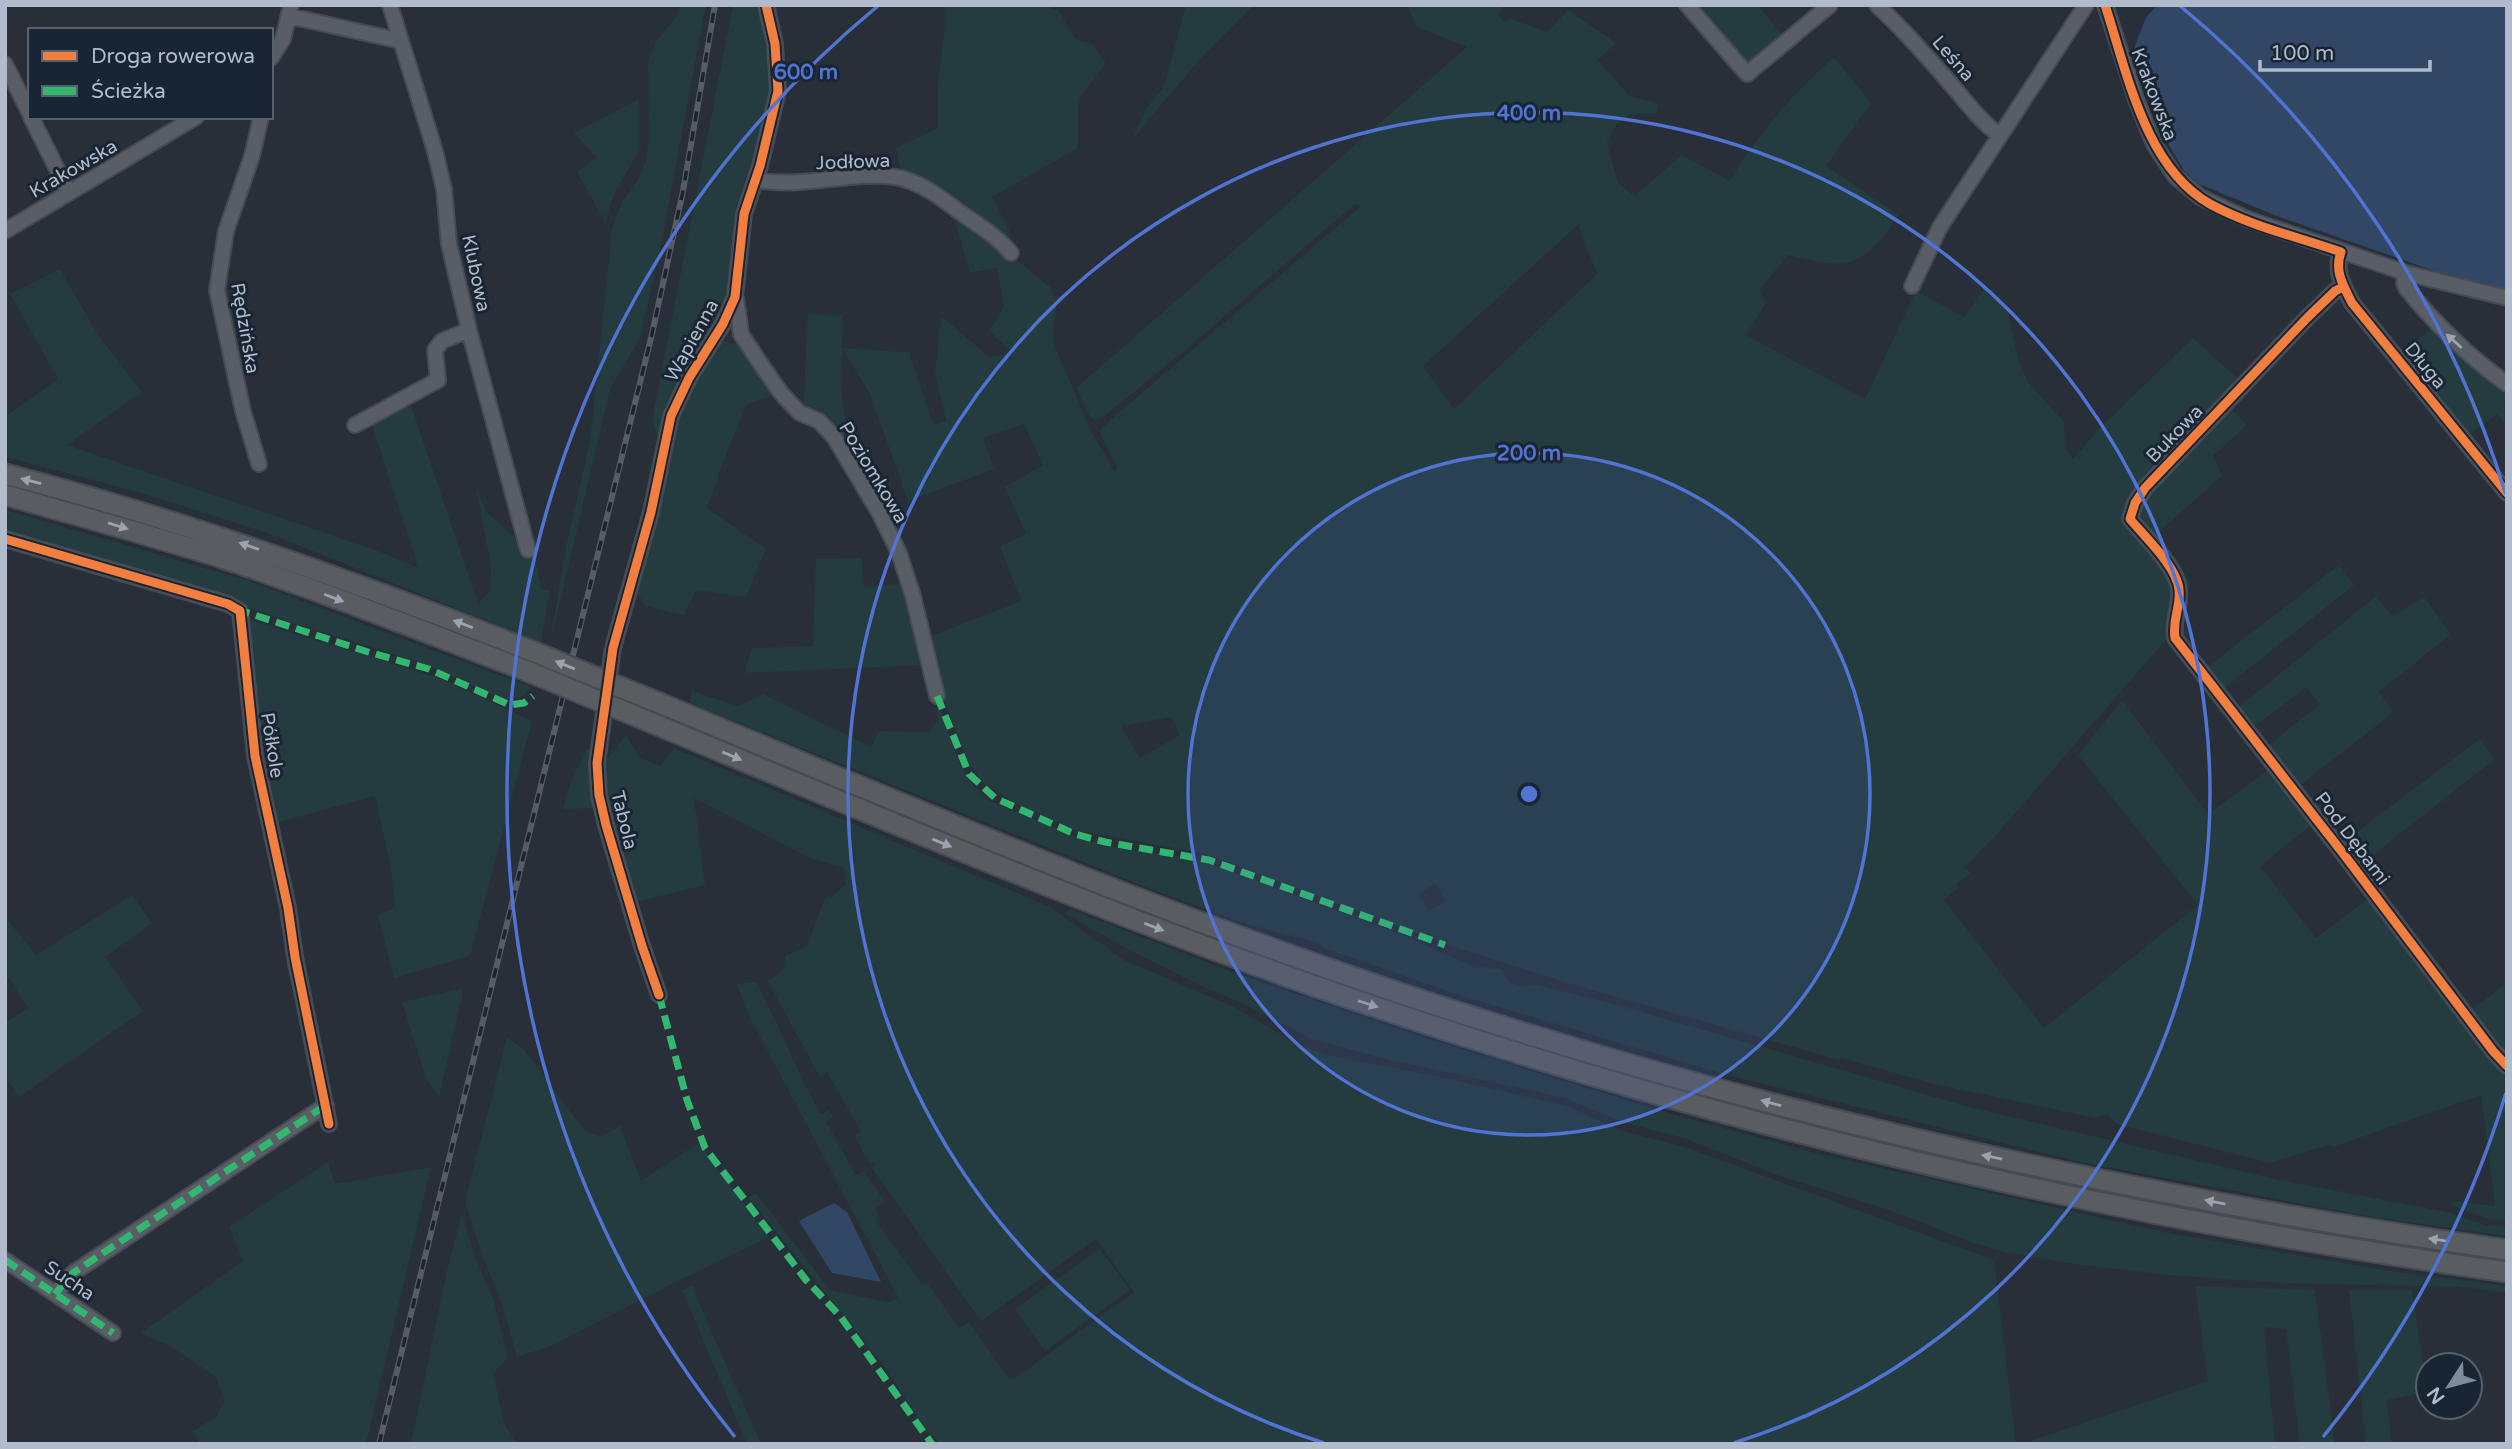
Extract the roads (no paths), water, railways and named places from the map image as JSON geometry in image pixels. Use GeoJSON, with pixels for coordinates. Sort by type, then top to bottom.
{"type":"FeatureCollection","features":[{"type":"Feature","properties":{"kind":"highway"},"geometry":{"type":"LineString","coordinates":[[5,474],[221,537],[323,572],[527,649],[1007,846],[1214,927],[1476,1018],[1813,1115],[2035,1167],[2279,1214],[2507,1250]]}},
{"type":"Feature","properties":{"kind":"highway"},"geometry":{"type":"LineString","coordinates":[[5,495],[112,524],[321,593],[522,669],[1031,879],[1210,948],[1380,1008],[1604,1079],[1812,1136],[2141,1211],[2269,1235],[2507,1272]]}},
{"type":"Feature","properties":{"kind":"street","name":"Klubowa"},"geometry":{"type":"LineString","coordinates":[[390,5],[435,151],[444,189],[449,244],[527,550]]}},
{"type":"Feature","properties":{"kind":"street","name":"Wapienna"},"geometry":{"type":"LineString","coordinates":[[613,648],[651,512],[671,416],[689,378],[736,297],[744,214],[756,180],[778,91],[775,44],[765,5]]}},
{"type":"Feature","properties":{"kind":"street"},"geometry":{"type":"LineString","coordinates":[[1687,5],[1747,74],[1830,5]]}},
{"type":"Feature","properties":{"kind":"street","name":"Leśna"},"geometry":{"type":"LineString","coordinates":[[1877,5],[1902,28],[1972,112],[2000,136]]}},
{"type":"Feature","properties":{"kind":"street"},"geometry":{"type":"LineString","coordinates":[[1912,286],[1940,227],[2087,5]]}},
{"type":"Feature","properties":{"kind":"street","name":"Krakowska"},"geometry":{"type":"LineString","coordinates":[[2105,5],[2147,129],[2160,155],[2175,176],[2200,197],[2230,213],[2406,273],[2507,298]]}},
{"type":"Feature","properties":{"kind":"street"},"geometry":{"type":"LineString","coordinates":[[273,55],[283,39],[290,11],[401,41]]}},
{"type":"Feature","properties":{"kind":"street"},"geometry":{"type":"LineString","coordinates":[[5,64],[28,110]]}},
{"type":"Feature","properties":{"kind":"street"},"geometry":{"type":"LineString","coordinates":[[32,119],[68,191]]}},
{"type":"Feature","properties":{"kind":"street","name":"Krakowska"},"geometry":{"type":"LineString","coordinates":[[5,230],[193,119]]}},
{"type":"Feature","properties":{"kind":"street","name":"Rędzińska"},"geometry":{"type":"LineString","coordinates":[[259,464],[243,411],[216,290],[226,231],[252,156],[261,119]]}},
{"type":"Feature","properties":{"kind":"street","name":"Jodłowa"},"geometry":{"type":"LineString","coordinates":[[756,180],[775,184],[848,178],[895,177],[906,180],[935,194],[990,234],[1011,253]]}},
{"type":"Feature","properties":{"kind":"street","name":"Długa"},"geometry":{"type":"LineString","coordinates":[[2341,251],[2338,268],[2343,287],[2363,317],[2507,493]]}},
{"type":"Feature","properties":{"kind":"street"},"geometry":{"type":"LineString","coordinates":[[2406,273],[2406,288],[2427,314],[2449,338],[2507,384]]}},
{"type":"Feature","properties":{"kind":"street","name":"Bukowa"},"geometry":{"type":"LineString","coordinates":[[2174,632],[2179,587],[2175,574],[2130,519],[2135,503],[2145,488],[2307,318],[2343,287]]}},
{"type":"Feature","properties":{"kind":"street","name":"Poziomkowa"},"geometry":{"type":"LineString","coordinates":[[736,297],[741,334],[780,393],[800,414],[819,421],[834,437],[880,514],[899,553],[913,596],[937,696]]}},
{"type":"Feature","properties":{"kind":"street"},"geometry":{"type":"LineString","coordinates":[[355,425],[438,380],[435,350],[442,341],[469,330]]}},
{"type":"Feature","properties":{"kind":"street"},"geometry":{"type":"LineString","coordinates":[[718,331],[741,334]]}},
{"type":"Feature","properties":{"kind":"street","name":"Półkole"},"geometry":{"type":"LineString","coordinates":[[5,539],[228,604],[240,611],[255,759],[288,908],[295,957],[329,1124]]}},
{"type":"Feature","properties":{"kind":"street","name":"Pod Dębami"},"geometry":{"type":"LineString","coordinates":[[2174,632],[2175,638],[2507,1066]]}},
{"type":"Feature","properties":{"kind":"street","name":"Tabola"},"geometry":{"type":"LineString","coordinates":[[613,648],[597,763],[599,794],[642,946],[659,995]]}},
{"type":"Feature","properties":{"kind":"street"},"geometry":{"type":"LineString","coordinates":[[55,1294],[73,1273],[326,1105]]}},
{"type":"Feature","properties":{"kind":"street","name":"Sucha"},"geometry":{"type":"LineString","coordinates":[[5,1261],[113,1333]]}},
{"type":"Feature","properties":{"kind":"water"},"geometry":{"type":"Polygon","coordinates":[[[2158,5],[2507,5],[2507,290],[2455,278],[2277,216],[2199,184],[2185,172],[2169,145],[2133,51],[2146,17],[2158,5]]]}},
{"type":"Feature","properties":{"kind":"water"},"geometry":{"type":"Polygon","coordinates":[[[834,1203],[847,1212],[881,1282],[832,1273],[799,1221],[834,1203]]]}},
{"type":"Feature","properties":{"kind":"railway"},"geometry":{"type":"LineString","coordinates":[[379,1444],[652,334],[683,191],[715,5]]}}]}
